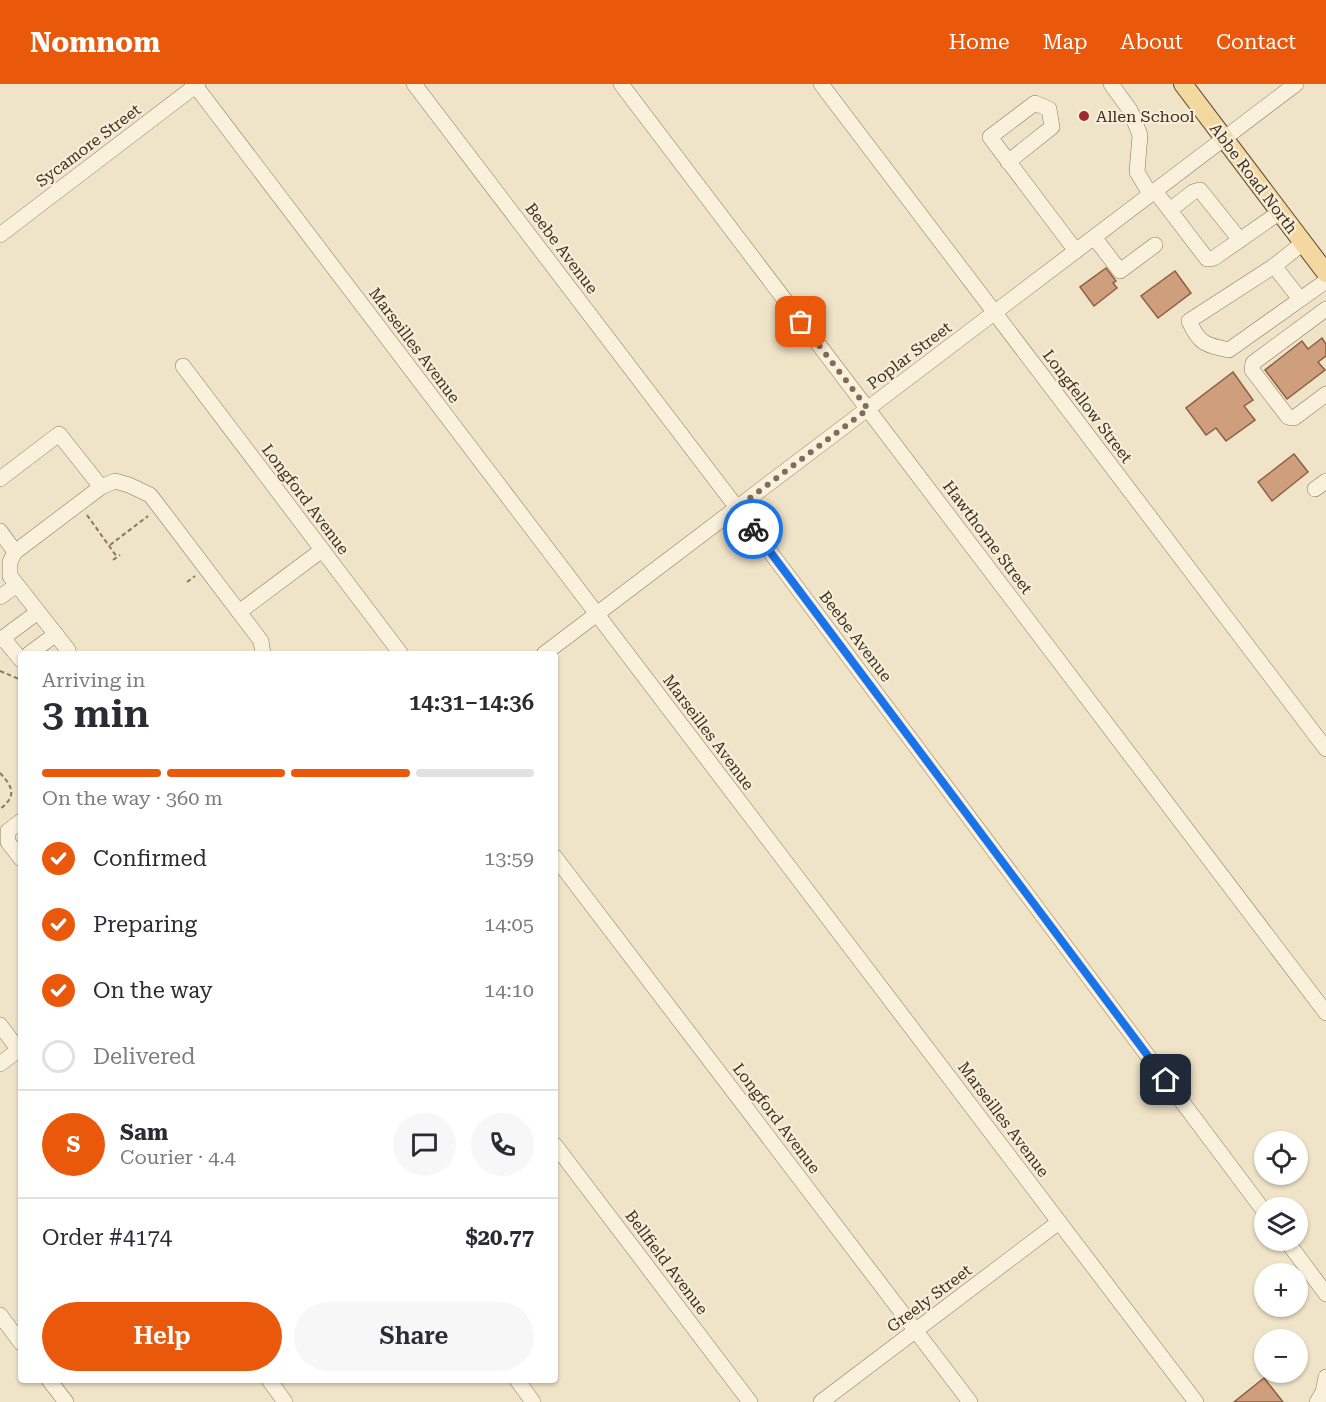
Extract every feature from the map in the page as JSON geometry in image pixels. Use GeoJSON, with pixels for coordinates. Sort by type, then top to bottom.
{"type":"FeatureCollection","features":[{"type":"Feature","properties":{"kind":"main road","name":"Abbe Road North"},"geometry":{"type":"LineString","coordinates":[[1183,84],[1326,273]]}},
{"type":"Feature","properties":{"kind":"street","name":"Beebe Avenue"},"geometry":{"type":"LineString","coordinates":[[414,84],[737,508],[1254,1198]]}},
{"type":"Feature","properties":{"kind":"street","name":"Hawthorne Street"},"geometry":{"type":"LineString","coordinates":[[621,84],[1326,1013]]}},
{"type":"Feature","properties":{"kind":"street","name":"Longfellow Street"},"geometry":{"type":"LineString","coordinates":[[821,84],[1326,749]]}},
{"type":"Feature","properties":{"kind":"street"},"geometry":{"type":"LineString","coordinates":[[1111,84],[1130,110],[1140,135],[1137,172],[1170,210],[1207,259],[1214,258],[1280,212]]}},
{"type":"Feature","properties":{"kind":"street","name":"Poplar Street"},"geometry":{"type":"LineString","coordinates":[[548,651],[1296,84]]}},
{"type":"Feature","properties":{"kind":"street","name":"Sycamore Street"},"geometry":{"type":"LineString","coordinates":[[0,235],[196,85]]}},
{"type":"Feature","properties":{"kind":"street","name":"Marseilles Avenue"},"geometry":{"type":"LineString","coordinates":[[196,85],[1196,1402]]}},
{"type":"Feature","properties":{"kind":"street"},"geometry":{"type":"LineString","coordinates":[[1008,162],[1076,250]]}},
{"type":"Feature","properties":{"kind":"street"},"geometry":{"type":"LineString","coordinates":[[1170,210],[1193,192],[1200,190],[1240,240]]}},
{"type":"Feature","properties":{"kind":"street"},"geometry":{"type":"LineString","coordinates":[[1094,237],[1120,271],[1155,245]]}},
{"type":"Feature","properties":{"kind":"street"},"geometry":{"type":"LineString","coordinates":[[1303,243],[1274,266],[1189,321],[1194,333],[1204,344],[1229,350],[1326,280]]}},
{"type":"Feature","properties":{"kind":"street"},"geometry":{"type":"LineString","coordinates":[[1274,266],[1300,299]]}},
{"type":"Feature","properties":{"kind":"street"},"geometry":{"type":"LineString","coordinates":[[1326,309],[1253,363],[1252,370],[1288,417],[1294,418],[1326,394]]}},
{"type":"Feature","properties":{"kind":"street","name":"Longford Avenue"},"geometry":{"type":"LineString","coordinates":[[183,366],[399,651]]}},
{"type":"Feature","properties":{"kind":"street"},"geometry":{"type":"LineString","coordinates":[[0,479],[59,434],[101,487]]}},
{"type":"Feature","properties":{"kind":"street"},"geometry":{"type":"LineString","coordinates":[[69,651],[10,576],[10,561],[15,552],[101,487],[115,481],[140,488],[150,495],[261,641],[263,651]]}},
{"type":"Feature","properties":{"kind":"street"},"geometry":{"type":"LineString","coordinates":[[0,531],[15,552]]}},
{"type":"Feature","properties":{"kind":"street"},"geometry":{"type":"LineString","coordinates":[[239,612],[322,550]]}},
{"type":"Feature","properties":{"kind":"street"},"geometry":{"type":"LineString","coordinates":[[0,597],[17,585]]}},
{"type":"Feature","properties":{"kind":"street"},"geometry":{"type":"LineString","coordinates":[[18,657],[2,639],[38,612]]}},
{"type":"Feature","properties":{"kind":"street"},"geometry":{"type":"LineString","coordinates":[[33,651],[56,634]]}},
{"type":"Feature","properties":{"kind":"street"},"geometry":{"type":"LineString","coordinates":[[18,823],[8,831],[8,842],[18,855]]}},
{"type":"Feature","properties":{"kind":"street","name":"Longford Avenue"},"geometry":{"type":"LineString","coordinates":[[558,861],[970,1402]]}},
{"type":"Feature","properties":{"kind":"street"},"geometry":{"type":"LineString","coordinates":[[0,1025],[18,1048]]}},
{"type":"Feature","properties":{"kind":"street"},"geometry":{"type":"LineString","coordinates":[[0,1064],[18,1052]]}},
{"type":"Feature","properties":{"kind":"street","name":"Bellfield Avenue"},"geometry":{"type":"LineString","coordinates":[[558,1148],[750,1402]]}},
{"type":"Feature","properties":{"kind":"street","name":"Greely Street"},"geometry":{"type":"LineString","coordinates":[[821,1402],[1059,1222]]}},
{"type":"Feature","properties":{"kind":"street"},"geometry":{"type":"LineString","coordinates":[[1294,1251],[1326,1294]]}},
{"type":"Feature","properties":{"kind":"street"},"geometry":{"type":"LineString","coordinates":[[0,1315],[18,1339]]}},
{"type":"Feature","properties":{"kind":"street"},"geometry":{"type":"LineString","coordinates":[[1317,1402],[1323,1392],[1326,1377]]}},
{"type":"Feature","properties":{"kind":"street"},"geometry":{"type":"LineString","coordinates":[[51,1383],[66,1402]]}},
{"type":"Feature","properties":{"kind":"street"},"geometry":{"type":"LineString","coordinates":[[271,1383],[285,1402]]}},
{"type":"Feature","properties":{"kind":"street"},"geometry":{"type":"LineString","coordinates":[[519,1383],[533,1402]]}},
{"type":"Feature","properties":{"kind":"path"},"geometry":{"type":"LineString","coordinates":[[83,510],[118,556],[113,560]]}},
{"type":"Feature","properties":{"kind":"path"},"geometry":{"type":"LineString","coordinates":[[110,546],[152,513]]}},
{"type":"Feature","properties":{"kind":"path"},"geometry":{"type":"LineString","coordinates":[[0,671],[18,679]]}},
{"type":"Feature","properties":{"kind":"path"},"geometry":{"type":"LineString","coordinates":[[0,773],[11,791],[7,804],[0,809]]}},
{"type":"Feature","properties":{"kind":"building"},"geometry":{"type":"Polygon","coordinates":[[[1106,268],[1116,281],[1113,283],[1117,288],[1094,306],[1080,287],[1106,268]]]}},
{"type":"Feature","properties":{"kind":"building"},"geometry":{"type":"Polygon","coordinates":[[[1175,271],[1191,293],[1158,318],[1141,296],[1175,271]]]}},
{"type":"Feature","properties":{"kind":"building"},"geometry":{"type":"Polygon","coordinates":[[[1322,338],[1326,344],[1326,356],[1318,362],[1325,370],[1287,399],[1265,370],[1302,341],[1308,349],[1322,338]]]}},
{"type":"Feature","properties":{"kind":"building"},"geometry":{"type":"Polygon","coordinates":[[[1233,372],[1253,400],[1244,406],[1255,420],[1226,441],[1216,428],[1206,435],[1186,408],[1233,372]]]}},
{"type":"Feature","properties":{"kind":"building"},"geometry":{"type":"Polygon","coordinates":[[[1294,454],[1308,472],[1272,501],[1258,482],[1294,454]]]}},
{"type":"Feature","properties":{"kind":"building"},"geometry":{"type":"Polygon","coordinates":[[[1258,1383],[1268,1383],[1283,1402],[1234,1402],[1258,1383]]]}},
{"type":"Feature","properties":{"kind":"way so far"},"geometry":{"type":"LineString","coordinates":[[753,529],[737,508],[868,409],[801,322]]}},
{"type":"Feature","properties":{"kind":"place","name":"Allen School"},"geometry":{"type":"Point","coordinates":[1084,116]}},
{"type":"Feature","properties":{"kind":"route"},"geometry":{"type":"LineString","coordinates":[[753,529],[1166,1080]]}}]}
